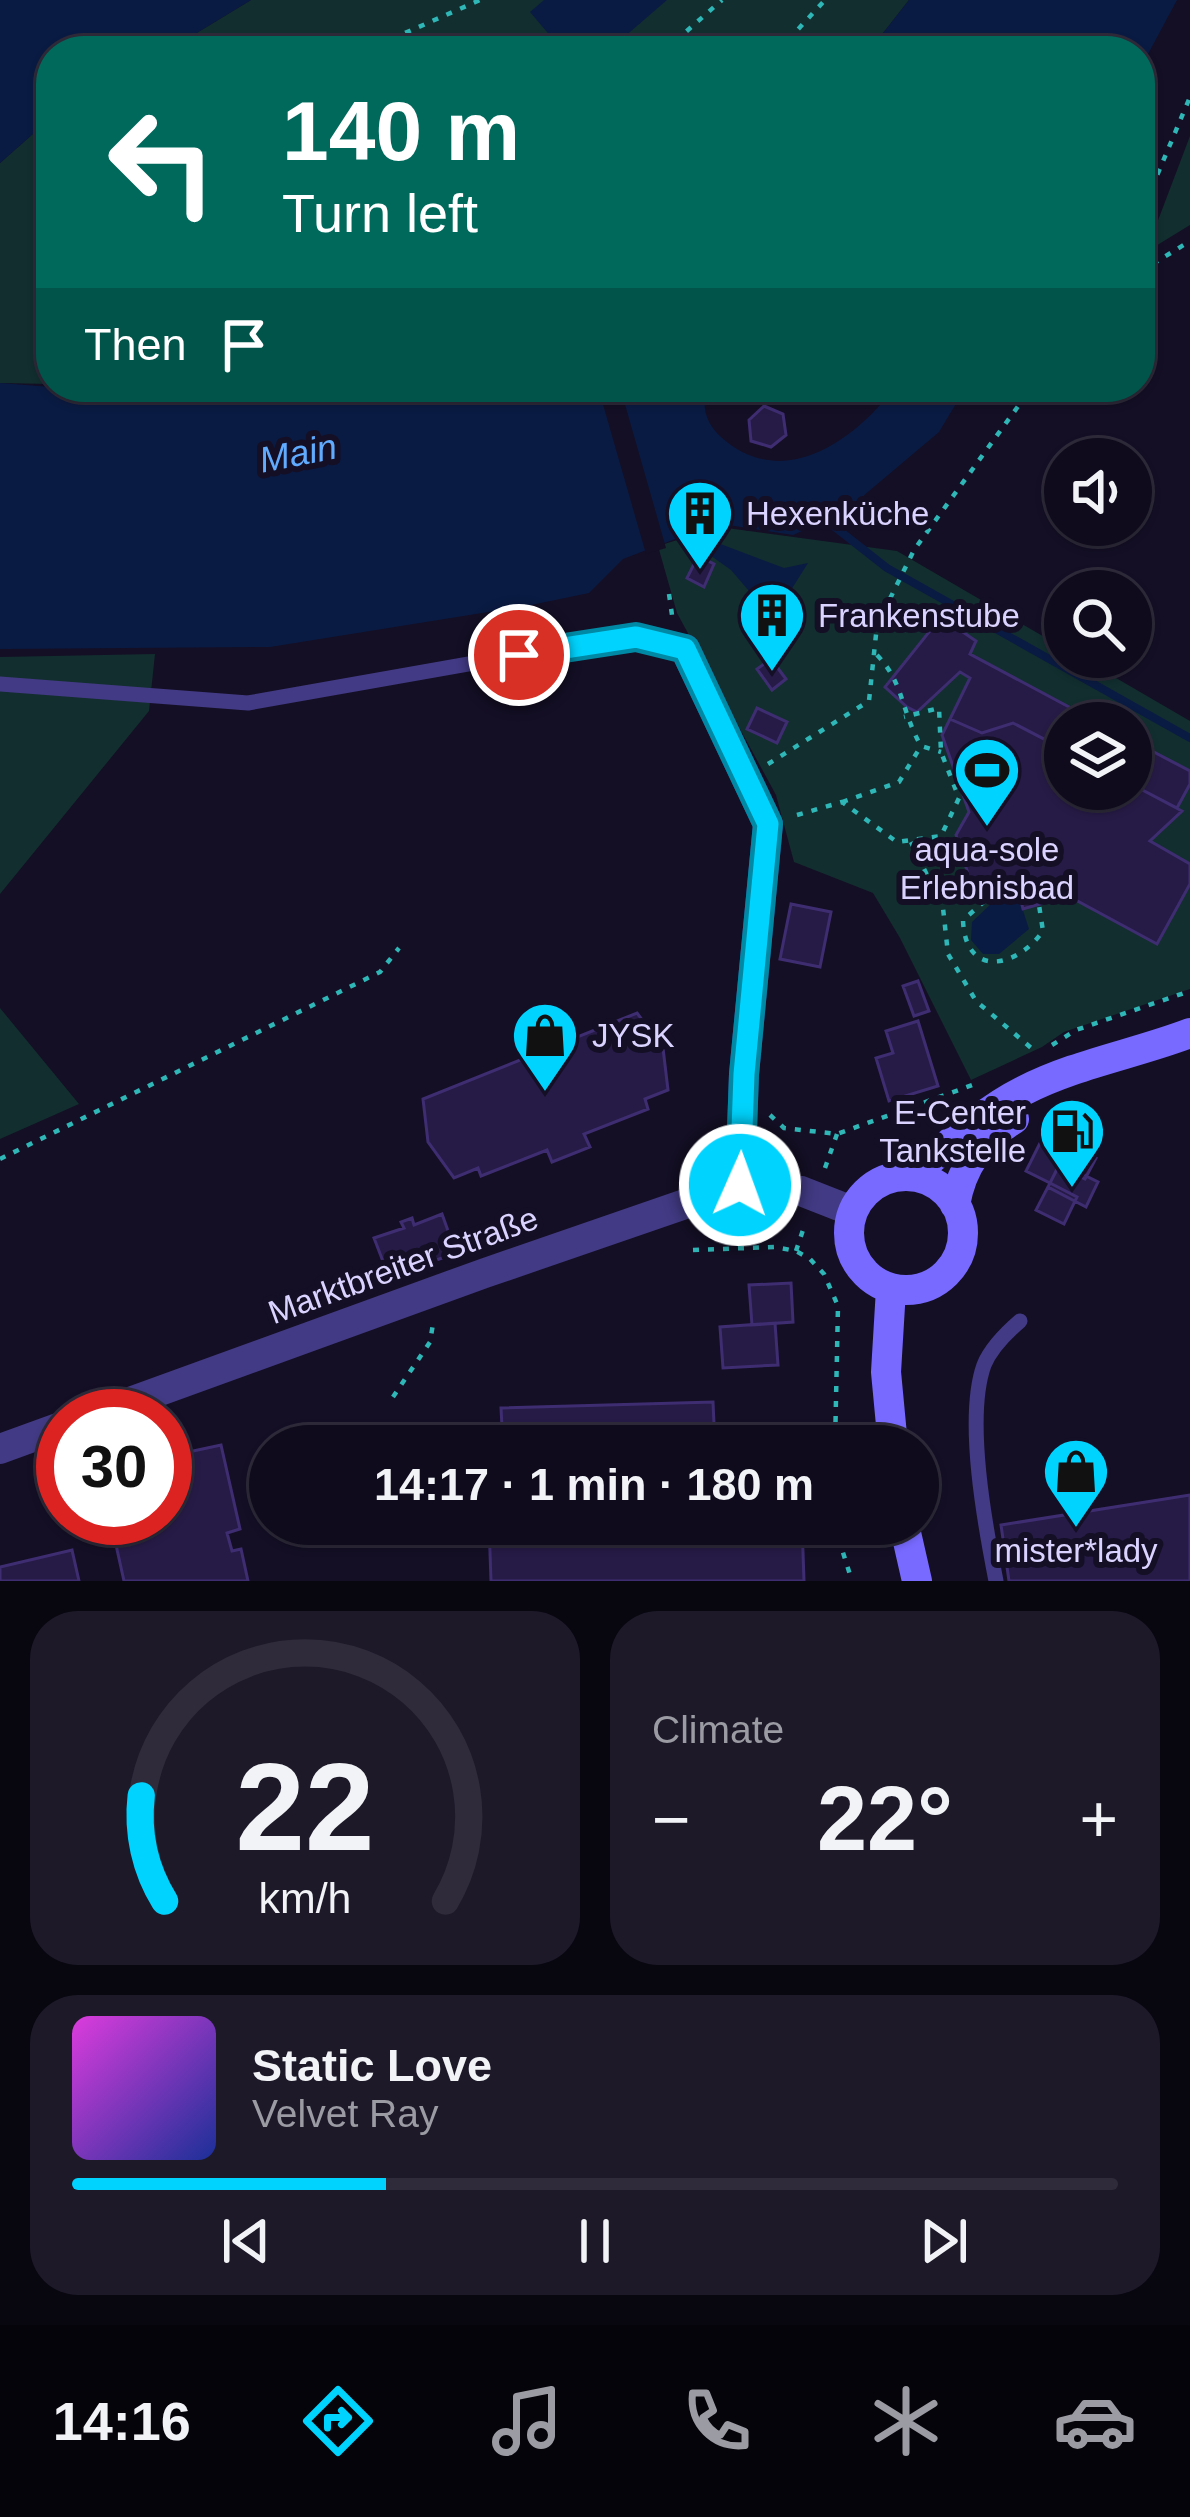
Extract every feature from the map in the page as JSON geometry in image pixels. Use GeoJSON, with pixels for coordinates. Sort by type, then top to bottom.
{"type":"FeatureCollection","features":[{"type":"Feature","properties":{"kind":"main road"},"geometry":{"type":"LineString","coordinates":[[912,1176],[977,1120],[1021,1092],[1061,1074],[1190,1033]]}},
{"type":"Feature","properties":{"kind":"main road"},"geometry":{"type":"LineString","coordinates":[[955,1204],[971,1159],[998,1130],[1144,1050]]}},
{"type":"Feature","properties":{"kind":"main road"},"geometry":{"type":"LineString","coordinates":[[912,1176],[937,1185],[955,1204],[963,1239],[952,1268],[925,1288],[891,1289],[863,1272],[854,1259],[849,1243],[852,1211],[870,1187],[912,1176]]}},
{"type":"Feature","properties":{"kind":"main road"},"geometry":{"type":"LineString","coordinates":[[891,1289],[886,1372],[891,1425]]}},
{"type":"Feature","properties":{"kind":"main road"},"geometry":{"type":"LineString","coordinates":[[909,1545],[917,1581]]}},
{"type":"Feature","properties":{"kind":"street"},"geometry":{"type":"LineString","coordinates":[[685,649],[768,824],[743,1091],[740,1185]]}},
{"type":"Feature","properties":{"kind":"street","name":"Marktbreiter Straße"},"geometry":{"type":"LineString","coordinates":[[166,1389],[740,1185],[801,1191],[852,1211]]}},
{"type":"Feature","properties":{"kind":"street"},"geometry":{"type":"LineString","coordinates":[[0,1449],[36,1436]]}},
{"type":"Feature","properties":{"kind":"lane"},"geometry":{"type":"LineString","coordinates":[[0,684],[248,703],[610,639],[636,637],[685,649]]}},
{"type":"Feature","properties":{"kind":"lane"},"geometry":{"type":"LineString","coordinates":[[996,1581],[986,1532],[978,1407],[985,1362],[1020,1321]]}},
{"type":"Feature","properties":{"kind":"path"},"geometry":{"type":"LineString","coordinates":[[398,36],[480,0]]}},
{"type":"Feature","properties":{"kind":"path"},"geometry":{"type":"LineString","coordinates":[[681,36],[722,0]]}},
{"type":"Feature","properties":{"kind":"path"},"geometry":{"type":"LineString","coordinates":[[792,36],[825,0]]}},
{"type":"Feature","properties":{"kind":"path"},"geometry":{"type":"LineString","coordinates":[[1155,181],[1190,98]]}},
{"type":"Feature","properties":{"kind":"path"},"geometry":{"type":"LineString","coordinates":[[1155,263],[1190,241]]}},
{"type":"Feature","properties":{"kind":"path"},"geometry":{"type":"LineString","coordinates":[[747,775],[869,701],[878,625],[909,560],[1021,402]]}},
{"type":"Feature","properties":{"kind":"path"},"geometry":{"type":"LineString","coordinates":[[658,620],[672,618]]}},
{"type":"Feature","properties":{"kind":"path"},"geometry":{"type":"LineString","coordinates":[[877,656],[895,674],[904,717],[921,746],[941,752]]}},
{"type":"Feature","properties":{"kind":"path"},"geometry":{"type":"LineString","coordinates":[[842,802],[897,842],[941,836],[959,798],[941,752],[939,708],[904,717]]}},
{"type":"Feature","properties":{"kind":"path"},"geometry":{"type":"LineString","coordinates":[[768,824],[899,782],[921,746]]}},
{"type":"Feature","properties":{"kind":"path"},"geometry":{"type":"LineString","coordinates":[[911,842],[943,908],[948,954],[957,970],[976,1000],[1038,1054]]}},
{"type":"Feature","properties":{"kind":"path"},"geometry":{"type":"LineString","coordinates":[[985,901],[963,920],[964,936],[973,951],[989,962],[1008,962],[1030,950],[1043,931],[1039,905]]}},
{"type":"Feature","properties":{"kind":"path"},"geometry":{"type":"LineString","coordinates":[[0,1159],[380,972],[399,948]]}},
{"type":"Feature","properties":{"kind":"path"},"geometry":{"type":"LineString","coordinates":[[1021,1062],[1065,1037],[1190,991]]}},
{"type":"Feature","properties":{"kind":"path"},"geometry":{"type":"LineString","coordinates":[[1060,1029],[1065,1037]]}},
{"type":"Feature","properties":{"kind":"path"},"geometry":{"type":"LineString","coordinates":[[743,1091],[784,1128],[837,1134],[986,1079]]}},
{"type":"Feature","properties":{"kind":"path"},"geometry":{"type":"LineString","coordinates":[[693,1250],[775,1247],[796,1251],[824,1274],[838,1306],[835,1425]]}},
{"type":"Feature","properties":{"kind":"path"},"geometry":{"type":"LineString","coordinates":[[393,1397],[430,1342],[439,1290]]}},
{"type":"Feature","properties":{"kind":"path"},"geometry":{"type":"LineString","coordinates":[[841,1545],[852,1581]]}},
{"type":"Feature","properties":{"kind":"green space"},"geometry":{"type":"Polygon","coordinates":[[[251,0],[909,0],[881,36],[192,36],[251,0]]]}},
{"type":"Feature","properties":{"kind":"green space"},"geometry":{"type":"Polygon","coordinates":[[[36,131],[36,384],[0,383],[0,163],[36,131]]]}},
{"type":"Feature","properties":{"kind":"green space"},"geometry":{"type":"Polygon","coordinates":[[[1190,136],[1190,225],[1155,246],[1155,228],[1190,136]]]}},
{"type":"Feature","properties":{"kind":"green space","name":"aqua-sole Erlebnisbad"},"geometry":{"type":"Polygon","coordinates":[[[719,527],[897,551],[1044,637],[1044,678],[1116,678],[1190,721],[1190,989],[1064,1032],[971,1080],[873,893],[794,862],[776,795],[677,613],[658,546],[719,527]]]}},
{"type":"Feature","properties":{"kind":"green space"},"geometry":{"type":"Polygon","coordinates":[[[155,654],[149,711],[0,894],[0,657],[155,654]]]}},
{"type":"Feature","properties":{"kind":"green space"},"geometry":{"type":"Polygon","coordinates":[[[0,1008],[79,1104],[0,1139],[0,1008]]]}},
{"type":"Feature","properties":{"kind":"water"},"geometry":{"type":"Polygon","coordinates":[[[0,0],[251,0],[192,36],[36,36],[36,131],[0,163],[0,0]]]}},
{"type":"Feature","properties":{"kind":"water"},"geometry":{"type":"Polygon","coordinates":[[[544,0],[667,0],[625,36],[550,36],[530,12],[544,0]]]}},
{"type":"Feature","properties":{"kind":"water"},"geometry":{"type":"Polygon","coordinates":[[[909,0],[1177,0],[1155,41],[1155,36],[881,36],[909,0]]]}},
{"type":"Feature","properties":{"kind":"water","name":"Main"},"geometry":{"type":"Polygon","coordinates":[[[0,383],[36,386],[36,402],[705,402],[708,420],[721,437],[745,453],[769,460],[816,453],[839,441],[883,402],[957,402],[939,432],[843,513],[793,535],[715,523],[707,529],[710,540],[784,568],[808,563],[792,596],[755,598],[731,570],[683,536],[623,559],[589,593],[531,605],[270,647],[0,649],[0,383]]]}},
{"type":"Feature","properties":{"kind":"water"},"geometry":{"type":"Polygon","coordinates":[[[1018,895],[1029,929],[999,954],[983,954],[971,940],[972,922],[993,902],[1018,895]]]}},
{"type":"Feature","properties":{"kind":"pier"},"geometry":{"type":"Polygon","coordinates":[[[602,402],[624,402],[666,548],[646,554],[602,402]]]}},
{"type":"Feature","properties":{"kind":"building"},"geometry":{"type":"Polygon","coordinates":[[[764,406],[783,414],[786,435],[771,447],[751,441],[749,420],[764,406]]]}},
{"type":"Feature","properties":{"kind":"building","name":"Hexenküche"},"geometry":{"type":"Polygon","coordinates":[[[698,556],[714,564],[704,587],[687,578],[698,556]]]}},
{"type":"Feature","properties":{"kind":"building"},"geometry":{"type":"Polygon","coordinates":[[[941,617],[976,641],[970,654],[1060,702],[1044,702],[1044,739],[1013,723],[982,733],[950,719],[970,678],[960,672],[917,712],[885,687],[941,617]]]}},
{"type":"Feature","properties":{"kind":"building","name":"Frankenstube"},"geometry":{"type":"Polygon","coordinates":[[[771,659],[786,679],[772,690],[757,669],[771,659]]]}},
{"type":"Feature","properties":{"kind":"building"},"geometry":{"type":"Polygon","coordinates":[[[757,708],[787,722],[777,743],[747,729],[757,708]]]}},
{"type":"Feature","properties":{"kind":"building"},"geometry":{"type":"Polygon","coordinates":[[[950,719],[982,733],[1013,723],[1044,739],[1044,810],[1152,810],[1152,795],[1182,811],[1150,841],[1190,864],[1190,884],[1157,944],[1046,884],[1051,901],[1023,909],[1019,893],[993,901],[973,890],[956,835],[969,812],[942,735],[950,719]]]}},
{"type":"Feature","properties":{"kind":"building"},"geometry":{"type":"Polygon","coordinates":[[[1152,751],[1190,771],[1190,784],[1177,808],[1152,795],[1152,751]]]}},
{"type":"Feature","properties":{"kind":"building"},"geometry":{"type":"Polygon","coordinates":[[[791,904],[831,912],[820,967],[780,959],[791,904]]]}},
{"type":"Feature","properties":{"kind":"building"},"geometry":{"type":"Polygon","coordinates":[[[918,981],[929,1011],[914,1016],[903,986],[918,981]]]}},
{"type":"Feature","properties":{"kind":"building","name":"JYSK"},"geometry":{"type":"Polygon","coordinates":[[[637,1013],[663,1048],[668,1090],[645,1099],[648,1109],[584,1134],[590,1147],[552,1162],[547,1150],[481,1176],[478,1168],[454,1178],[428,1142],[423,1099],[637,1013]]]}},
{"type":"Feature","properties":{"kind":"building"},"geometry":{"type":"Polygon","coordinates":[[[918,1021],[938,1086],[889,1101],[876,1058],[893,1053],[886,1031],[918,1021]]]}},
{"type":"Feature","properties":{"kind":"building"},"geometry":{"type":"Polygon","coordinates":[[[1041,1141],[1065,1154],[1050,1183],[1026,1171],[1041,1141]]]}},
{"type":"Feature","properties":{"kind":"building"},"geometry":{"type":"Polygon","coordinates":[[[1070,1144],[1096,1158],[1085,1179],[1059,1166],[1070,1144]]]}},
{"type":"Feature","properties":{"kind":"building"},"geometry":{"type":"Polygon","coordinates":[[[1060,1163],[1098,1182],[1086,1207],[1048,1187],[1060,1163]]]}},
{"type":"Feature","properties":{"kind":"building"},"geometry":{"type":"Polygon","coordinates":[[[1050,1183],[1077,1197],[1064,1224],[1036,1210],[1050,1183]]]}},
{"type":"Feature","properties":{"kind":"building"},"geometry":{"type":"Polygon","coordinates":[[[442,1214],[456,1253],[389,1277],[374,1238],[404,1228],[401,1222],[412,1218],[414,1225],[442,1214]]]}},
{"type":"Feature","properties":{"kind":"building"},"geometry":{"type":"Polygon","coordinates":[[[791,1283],[793,1322],[752,1325],[749,1285],[791,1283]]]}},
{"type":"Feature","properties":{"kind":"building"},"geometry":{"type":"Polygon","coordinates":[[[775,1323],[778,1365],[723,1368],[720,1327],[775,1323]]]}},
{"type":"Feature","properties":{"kind":"building"},"geometry":{"type":"Polygon","coordinates":[[[713,1402],[714,1425],[502,1425],[501,1408],[713,1402]]]}},
{"type":"Feature","properties":{"kind":"building"},"geometry":{"type":"Polygon","coordinates":[[[221,1445],[240,1529],[227,1533],[232,1551],[241,1549],[248,1581],[124,1581],[116,1545],[192,1545],[192,1451],[221,1445]]]}},
{"type":"Feature","properties":{"kind":"building"},"geometry":{"type":"Polygon","coordinates":[[[1190,1495],[1190,1581],[1009,1581],[1001,1525],[1190,1495]]]}},
{"type":"Feature","properties":{"kind":"building"},"geometry":{"type":"Polygon","coordinates":[[[490,1545],[803,1545],[804,1581],[491,1581],[490,1545]]]}},
{"type":"Feature","properties":{"kind":"building"},"geometry":{"type":"Polygon","coordinates":[[[72,1550],[79,1581],[0,1581],[0,1567],[72,1550]]]}},
{"type":"Feature","properties":{"kind":"waterway"},"geometry":{"type":"LineString","coordinates":[[822,517],[887,568],[1190,738]]}},
{"type":"Feature","properties":{"kind":"place","name":"Hexenküche"},"geometry":{"type":"Point","coordinates":[700,572]}},
{"type":"Feature","properties":{"kind":"place","name":"Frankenstube"},"geometry":{"type":"Point","coordinates":[772,674]}},
{"type":"Feature","properties":{"kind":"place","name":"aqua-sole Erlebnisbad"},"geometry":{"type":"Point","coordinates":[987,829]}},
{"type":"Feature","properties":{"kind":"place","name":"JYSK"},"geometry":{"type":"Point","coordinates":[545,1094]}},
{"type":"Feature","properties":{"kind":"place","name":"E-Center Tankstelle"},"geometry":{"type":"Point","coordinates":[1072,1190]}},
{"type":"Feature","properties":{"kind":"place","name":"mister*lady"},"geometry":{"type":"Point","coordinates":[1076,1530]}},
{"type":"Feature","properties":{"kind":"route"},"geometry":{"type":"LineString","coordinates":[[519,655],[636,637],[685,649],[768,824],[744,1074],[740,1185]]}}]}
